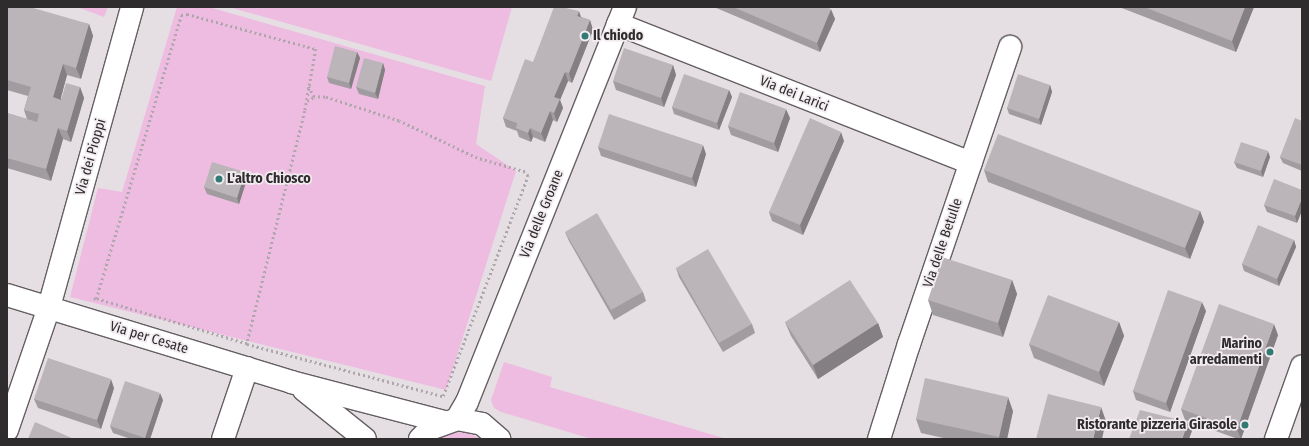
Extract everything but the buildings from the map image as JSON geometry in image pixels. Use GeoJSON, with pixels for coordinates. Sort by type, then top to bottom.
{"type":"FeatureCollection","features":[{"type":"Feature","properties":{"kind":"street","name":"Via dei Pioppi"},"geometry":{"type":"LineString","coordinates":[[7,430],[49,307],[132,7]]}},
{"type":"Feature","properties":{"kind":"street","name":"Via dei Larici"},"geometry":{"type":"LineString","coordinates":[[622,16],[971,164]]}},
{"type":"Feature","properties":{"kind":"street","name":"Via delle Groane"},"geometry":{"type":"LineString","coordinates":[[451,420],[467,402],[622,16]]}},
{"type":"Feature","properties":{"kind":"street","name":"Via delle Betulle"},"geometry":{"type":"LineString","coordinates":[[879,439],[909,344],[1010,47]]}},
{"type":"Feature","properties":{"kind":"street","name":"Via per Cesate"},"geometry":{"type":"LineString","coordinates":[[7,295],[291,382],[451,420],[482,424],[496,435]]}},
{"type":"Feature","properties":{"kind":"street"},"geometry":{"type":"LineString","coordinates":[[1276,439],[1302,366]]}},
{"type":"Feature","properties":{"kind":"street"},"geometry":{"type":"LineString","coordinates":[[223,439],[247,368]]}},
{"type":"Feature","properties":{"kind":"street","name":"Via per Cesate"},"geometry":{"type":"LineString","coordinates":[[291,382],[321,402],[364,439]]}},
{"type":"Feature","properties":{"kind":"street"},"geometry":{"type":"LineString","coordinates":[[420,439],[430,429],[451,420]]}},
{"type":"Feature","properties":{"kind":"street"},"geometry":{"type":"LineString","coordinates":[[496,435],[517,439]]}},
{"type":"Feature","properties":{"kind":"path"},"geometry":{"type":"LineString","coordinates":[[96,299],[181,15],[187,14],[316,49],[306,101],[247,344]]}},
{"type":"Feature","properties":{"kind":"path"},"geometry":{"type":"LineString","coordinates":[[308,86],[314,97]]}},
{"type":"Feature","properties":{"kind":"path"},"geometry":{"type":"LineString","coordinates":[[89,297],[247,344],[443,396],[528,176],[525,172],[477,158],[399,121],[325,97],[314,97],[306,101]]}},
{"type":"Feature","properties":{"kind":"shaded area"},"geometry":{"type":"Polygon","coordinates":[[[77,7],[108,7],[104,17],[77,7]]]}},
{"type":"Feature","properties":{"kind":"shaded area"},"geometry":{"type":"Polygon","coordinates":[[[177,7],[209,7],[485,86],[476,144],[516,171],[446,390],[70,297],[98,188],[122,192],[177,7]]]}},
{"type":"Feature","properties":{"kind":"shaded area"},"geometry":{"type":"Polygon","coordinates":[[[229,7],[512,7],[491,81],[229,7]]]}},
{"type":"Feature","properties":{"kind":"shaded area"},"geometry":{"type":"Polygon","coordinates":[[[504,362],[552,377],[550,387],[727,439],[592,439],[501,412],[494,408],[491,400],[504,362]]]}},
{"type":"Feature","properties":{"kind":"shaded area"},"geometry":{"type":"Polygon","coordinates":[[[455,432],[468,433],[481,439],[438,439],[455,432]]]}},
{"type":"Feature","properties":{"kind":"place","name":"Il chiodo"},"geometry":{"type":"Point","coordinates":[585,36]}},
{"type":"Feature","properties":{"kind":"place","name":"L'altro Chiosco"},"geometry":{"type":"Point","coordinates":[219,179]}},
{"type":"Feature","properties":{"kind":"place","name":"Marino arredamenti"},"geometry":{"type":"Point","coordinates":[1270,352]}},
{"type":"Feature","properties":{"kind":"place","name":"Ristorante pizzeria Girasole"},"geometry":{"type":"Point","coordinates":[1245,425]}}]}
